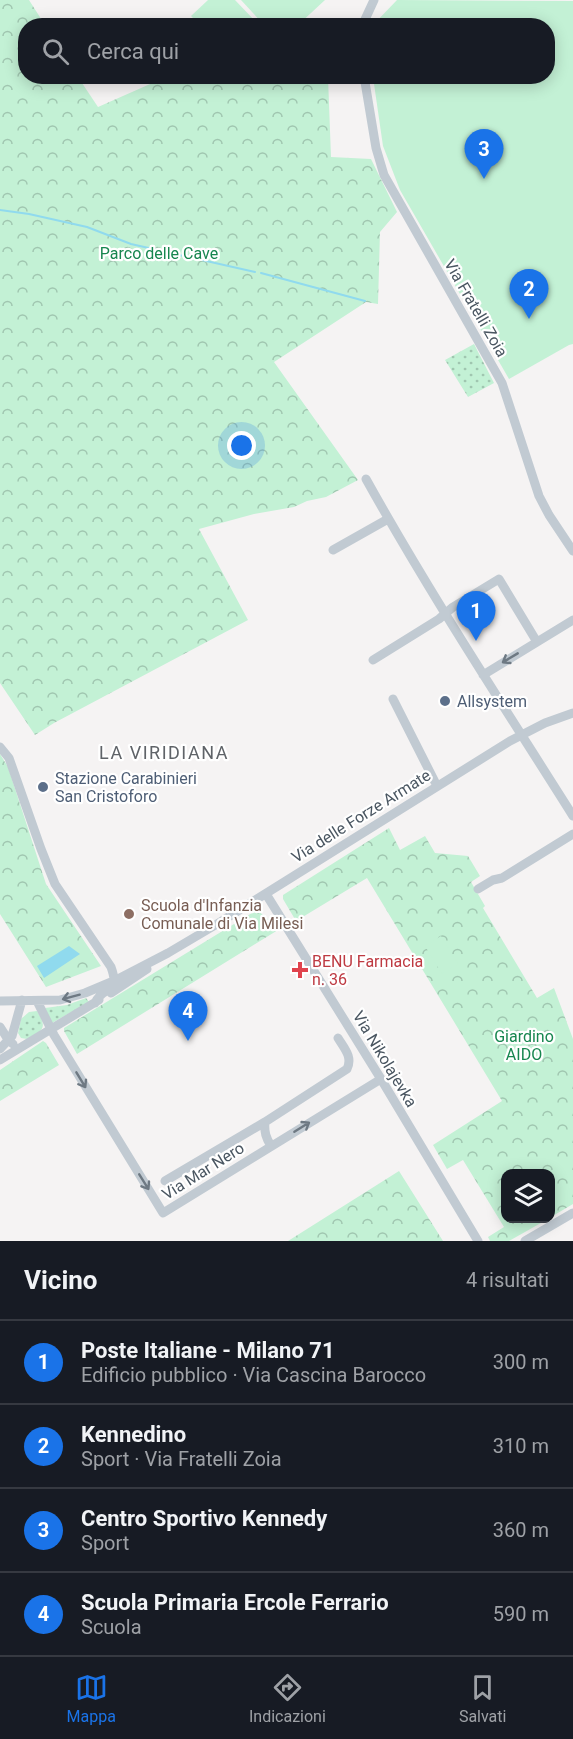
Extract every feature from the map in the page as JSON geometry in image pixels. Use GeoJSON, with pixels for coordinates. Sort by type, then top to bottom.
{"type":"FeatureCollection","features":[{"type":"Feature","properties":{"kind":"street"},"geometry":{"type":"LineString","coordinates":[[365,18],[374,0]]}},
{"type":"Feature","properties":{"kind":"street","name":"Via Fratelli Zoia"},"geometry":{"type":"LineString","coordinates":[[365,84],[376,148],[384,175],[502,383],[539,496],[573,551]]}},
{"type":"Feature","properties":{"kind":"street"},"geometry":{"type":"LineString","coordinates":[[366,479],[483,675],[573,816]]}},
{"type":"Feature","properties":{"kind":"street"},"geometry":{"type":"LineString","coordinates":[[333,550],[388,519]]}},
{"type":"Feature","properties":{"kind":"street"},"geometry":{"type":"LineString","coordinates":[[373,660],[499,579],[537,642]]}},
{"type":"Feature","properties":{"kind":"street"},"geometry":{"type":"LineString","coordinates":[[483,675],[573,620]]}},
{"type":"Feature","properties":{"kind":"street"},"geometry":{"type":"LineString","coordinates":[[393,699],[437,786]]}},
{"type":"Feature","properties":{"kind":"street","name":"Via delle Forze Armate"},"geometry":{"type":"LineString","coordinates":[[0,1060],[95,1003],[168,953],[521,735],[573,713]]}},
{"type":"Feature","properties":{"kind":"street"},"geometry":{"type":"LineString","coordinates":[[0,747],[9,758],[55,884],[107,959],[116,980],[95,1003]]}},
{"type":"Feature","properties":{"kind":"street"},"geometry":{"type":"LineString","coordinates":[[478,889],[493,880],[502,879],[573,834]]}},
{"type":"Feature","properties":{"kind":"street","name":"Via Nikolajevka"},"geometry":{"type":"LineString","coordinates":[[266,894],[478,1241]]}},
{"type":"Feature","properties":{"kind":"street","name":"Via delle Forze Armate"},"geometry":{"type":"LineString","coordinates":[[0,1001],[60,1000],[72,997],[116,980],[168,953]]}},
{"type":"Feature","properties":{"kind":"street"},"geometry":{"type":"LineString","coordinates":[[102,986],[108,975],[107,959]]}},
{"type":"Feature","properties":{"kind":"street"},"geometry":{"type":"LineString","coordinates":[[0,1048],[12,1036],[22,1000]]}},
{"type":"Feature","properties":{"kind":"street"},"geometry":{"type":"LineString","coordinates":[[37,1001],[51,1030]]}},
{"type":"Feature","properties":{"kind":"street"},"geometry":{"type":"LineString","coordinates":[[0,1027],[9,1041],[22,1047]]}},
{"type":"Feature","properties":{"kind":"street","name":"Via Mar Nero"},"geometry":{"type":"LineString","coordinates":[[51,1030],[163,1213],[381,1079]]}},
{"type":"Feature","properties":{"kind":"street"},"geometry":{"type":"LineString","coordinates":[[165,1181],[265,1122],[347,1069],[350,1057],[338,1038]]}},
{"type":"Feature","properties":{"kind":"street"},"geometry":{"type":"LineString","coordinates":[[265,1122],[266,1138],[271,1146]]}},
{"type":"Feature","properties":{"kind":"street"},"geometry":{"type":"LineString","coordinates":[[525,1241],[573,1213]]}},
{"type":"Feature","properties":{"kind":"green space","name":"Parco delle Cave"},"geometry":{"type":"Polygon","coordinates":[[[0,0],[29,0],[41,18],[18,18],[18,84],[83,84],[98,107],[150,84],[328,84],[331,157],[371,159],[397,212],[380,232],[378,304],[366,302],[274,362],[358,480],[326,497],[307,501],[294,507],[254,514],[199,529],[248,620],[35,735],[0,683],[0,0]]]}},
{"type":"Feature","properties":{"kind":"green space"},"geometry":{"type":"Polygon","coordinates":[[[208,0],[235,0],[252,18],[193,18],[191,16],[208,0]]]}},
{"type":"Feature","properties":{"kind":"green space"},"geometry":{"type":"Polygon","coordinates":[[[241,0],[325,0],[306,18],[258,18],[241,0]]]}},
{"type":"Feature","properties":{"kind":"green space"},"geometry":{"type":"Polygon","coordinates":[[[397,0],[573,1],[573,344],[509,379],[400,190],[383,146],[374,84],[555,84],[555,18],[380,18],[397,0]]]}},
{"type":"Feature","properties":{"kind":"green space"},"geometry":{"type":"Polygon","coordinates":[[[474,344],[494,383],[468,397],[445,360],[474,344]]]}},
{"type":"Feature","properties":{"kind":"green space"},"geometry":{"type":"Polygon","coordinates":[[[0,754],[8,767],[46,884],[101,966],[46,987],[0,914],[0,754]]]}},
{"type":"Feature","properties":{"kind":"green space","name":"Giardino AIDO"},"geometry":{"type":"Polygon","coordinates":[[[389,828],[400,850],[425,836],[435,853],[468,856],[480,876],[471,882],[485,906],[483,908],[537,998],[554,988],[573,1039],[573,1204],[555,1215],[555,1169],[501,1169],[501,1222],[463,1160],[447,1169],[433,1145],[502,1101],[367,878],[296,921],[283,895],[389,828]]]}},
{"type":"Feature","properties":{"kind":"green space"},"geometry":{"type":"Polygon","coordinates":[[[257,910],[278,930],[77,1054],[64,1028],[257,910]]]}},
{"type":"Feature","properties":{"kind":"green space"},"geometry":{"type":"Polygon","coordinates":[[[441,936],[458,964],[442,974],[425,946],[441,936]]]}},
{"type":"Feature","properties":{"kind":"green space"},"geometry":{"type":"Polygon","coordinates":[[[86,998],[89,1002],[52,1023],[45,1008],[67,1005],[86,998]]]}},
{"type":"Feature","properties":{"kind":"green space"},"geometry":{"type":"Polygon","coordinates":[[[37,1011],[43,1025],[42,1028],[27,1039],[21,1038],[18,1033],[21,1019],[29,1012],[37,1011]]]}},
{"type":"Feature","properties":{"kind":"green space"},"geometry":{"type":"Polygon","coordinates":[[[43,1041],[59,1065],[0,1101],[0,1070],[43,1041]]]}},
{"type":"Feature","properties":{"kind":"green space"},"geometry":{"type":"Polygon","coordinates":[[[399,1171],[443,1241],[288,1241],[399,1171]]]}},
{"type":"Feature","properties":{"kind":"green space","name":"Giardino AIDO"},"geometry":{"type":"Polygon","coordinates":[[[502,1223],[541,1223],[509,1241],[490,1241],[488,1237],[504,1227],[502,1223]]]}},
{"type":"Feature","properties":{"kind":"water"},"geometry":{"type":"Polygon","coordinates":[[[69,946],[80,954],[44,978],[37,966],[69,946]]]}},
{"type":"Feature","properties":{"kind":"waterway"},"geometry":{"type":"LineString","coordinates":[[0,210],[87,227],[131,244],[255,272]]}},
{"type":"Feature","properties":{"kind":"waterway"},"geometry":{"type":"LineString","coordinates":[[261,273],[365,301]]}},
{"type":"Feature","properties":{"kind":"place","name":"Centro Sportivo Kennedy"},"geometry":{"type":"Point","coordinates":[484,179]}},
{"type":"Feature","properties":{"kind":"place","name":"Kennedino"},"geometry":{"type":"Point","coordinates":[529,319]}},
{"type":"Feature","properties":{"kind":"place","name":"Poste Italiane - Milano 71"},"geometry":{"type":"Point","coordinates":[476,641]}},
{"type":"Feature","properties":{"kind":"place","name":"Allsystem"},"geometry":{"type":"Point","coordinates":[445,701]}},
{"type":"Feature","properties":{"kind":"place","name":"Stazione Carabinieri San Cristoforo"},"geometry":{"type":"Point","coordinates":[43,787]}},
{"type":"Feature","properties":{"kind":"place","name":"Scuola d'Infanzia Comunale di Via Milesi"},"geometry":{"type":"Point","coordinates":[129,914]}},
{"type":"Feature","properties":{"kind":"place","name":"BENU Farmacia n. 36"},"geometry":{"type":"Point","coordinates":[300,970]}},
{"type":"Feature","properties":{"kind":"place","name":"Scuola Primaria Ercole Ferrario"},"geometry":{"type":"Point","coordinates":[188,1041]}},
{"type":"Feature","properties":{"kind":"district","name":"LA VIRIDIANA"},"geometry":{"type":"Point","coordinates":[164,752]}}]}
